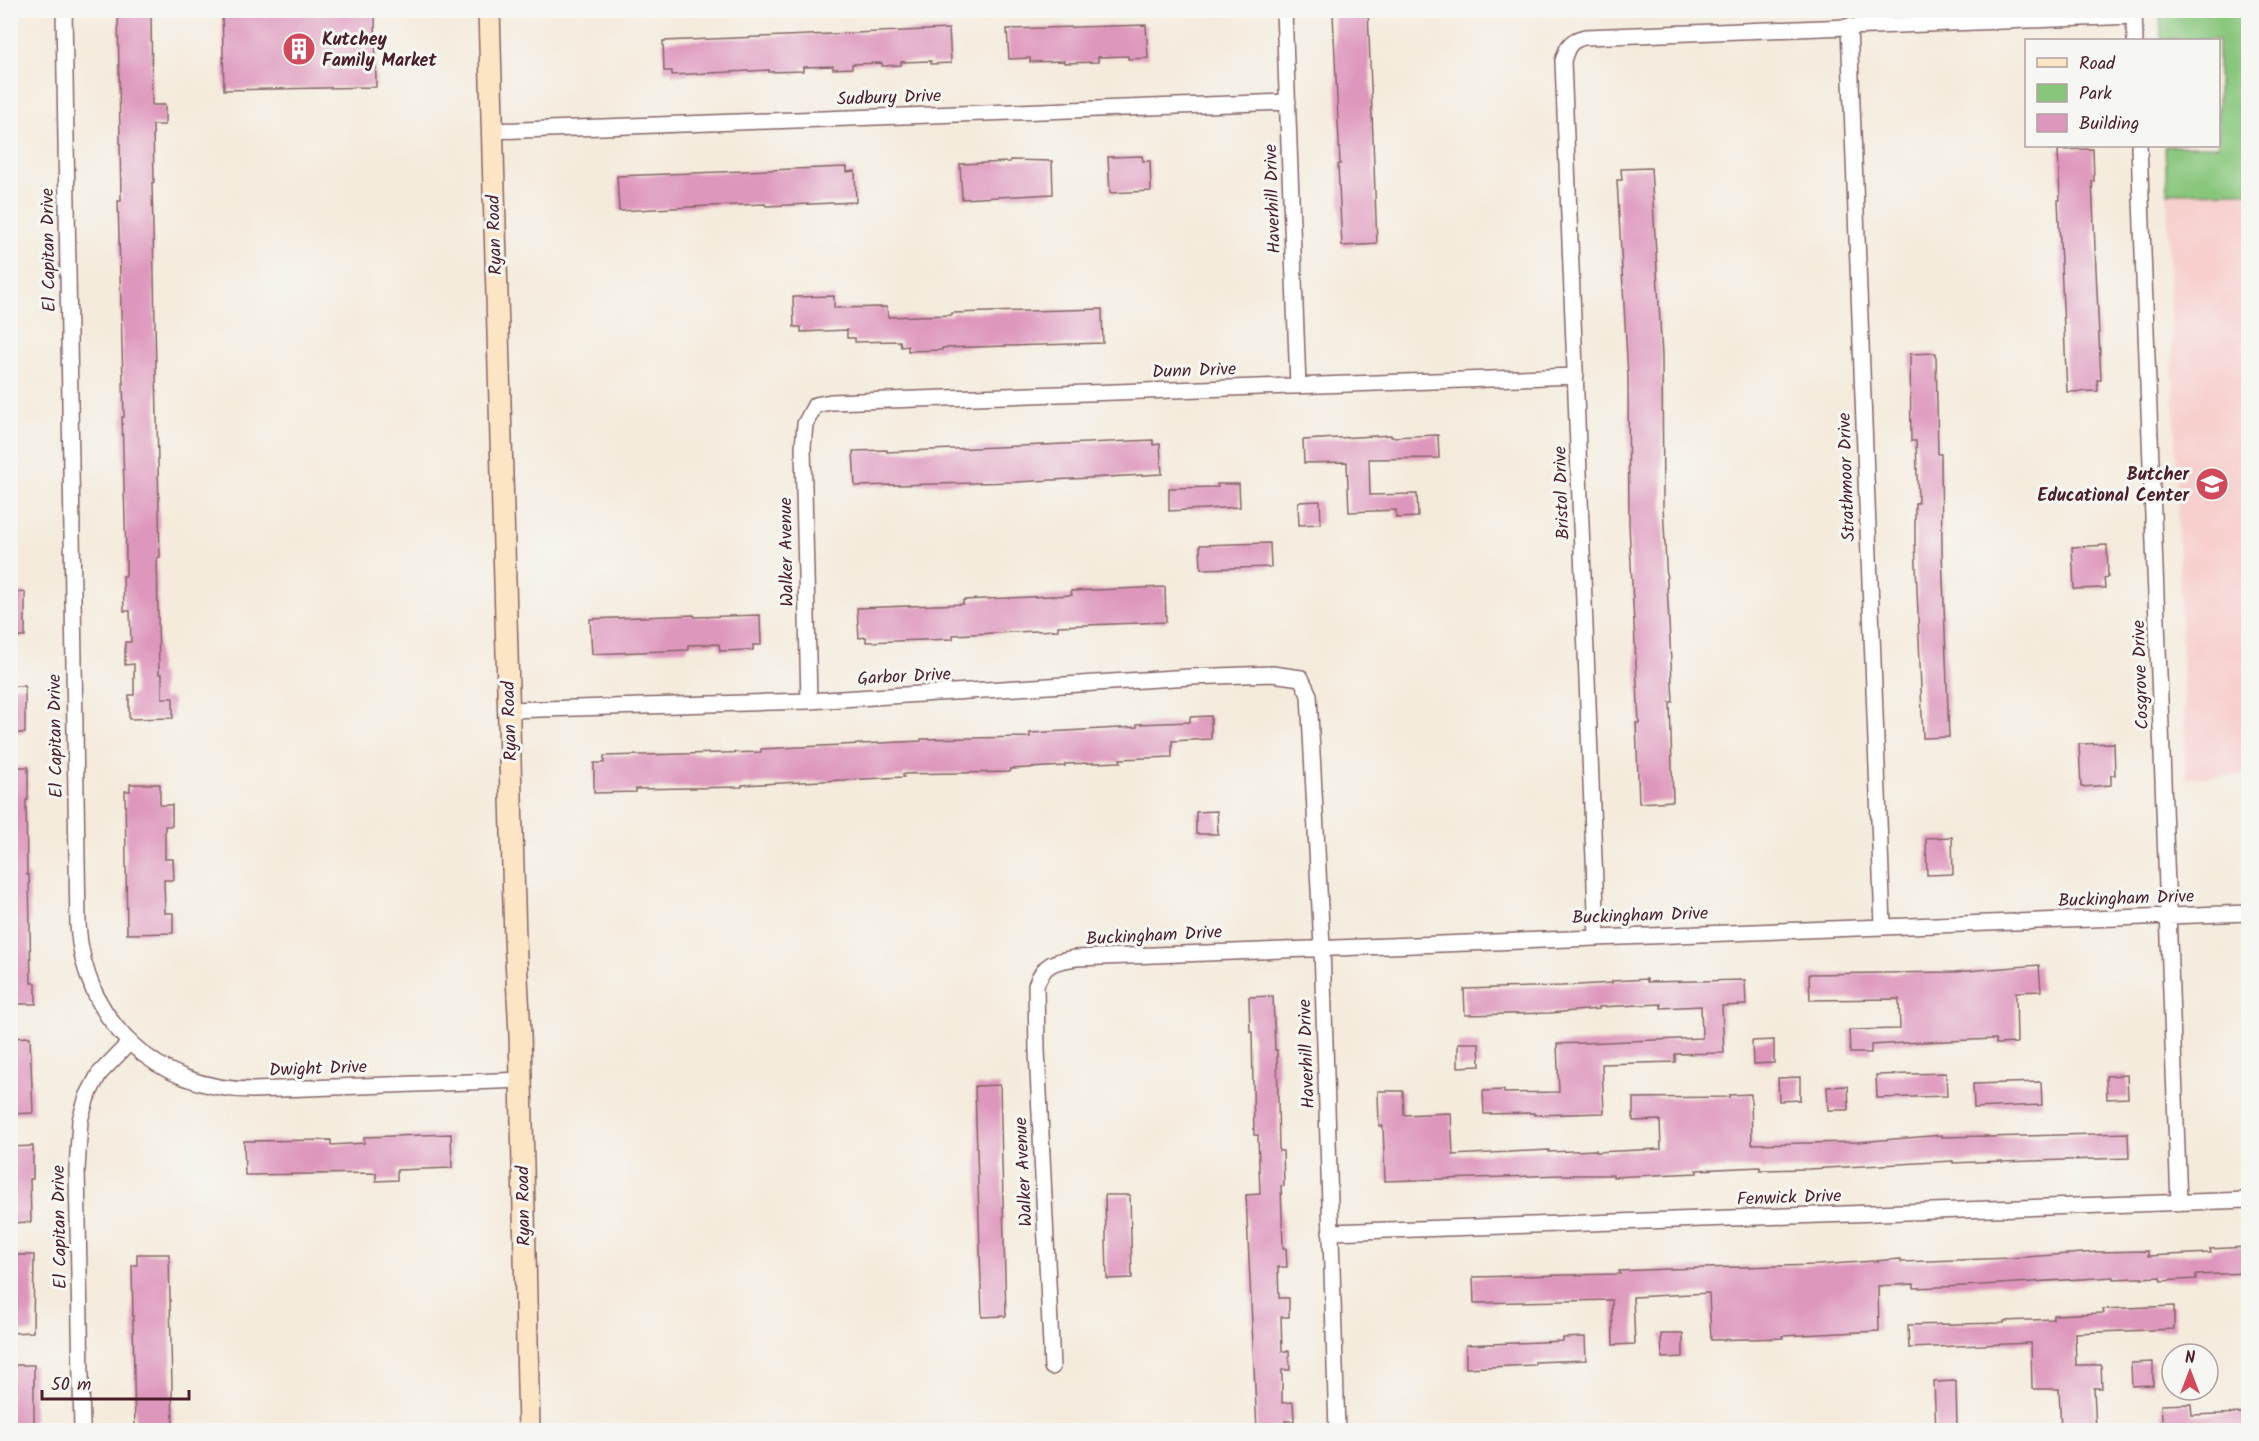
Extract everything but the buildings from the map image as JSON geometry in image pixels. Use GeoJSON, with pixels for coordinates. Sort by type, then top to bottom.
{"type":"FeatureCollection","features":[{"type":"Feature","properties":{"kind":"main road","name":"Ryan Road"},"geometry":{"type":"LineString","coordinates":[[489,10],[508,710],[521,1080],[528,1431]]}},
{"type":"Feature","properties":{"kind":"street","name":"El Capitan Drive"},"geometry":{"type":"LineString","coordinates":[[64,10],[78,925],[82,959],[92,989],[111,1021],[130,1042],[99,1074],[87,1097],[80,1120],[77,1170],[82,1431]]}},
{"type":"Feature","properties":{"kind":"street","name":"Haverhill Drive"},"geometry":{"type":"LineString","coordinates":[[1284,10],[1298,386]]}},
{"type":"Feature","properties":{"kind":"street"},"geometry":{"type":"LineString","coordinates":[[1849,26],[2134,14],[2135,39]]}},
{"type":"Feature","properties":{"kind":"street","name":"Bristol Drive"},"geometry":{"type":"LineString","coordinates":[[1597,936],[1563,61],[1567,48],[1574,40],[1585,37],[1849,26]]}},
{"type":"Feature","properties":{"kind":"street","name":"Strathmoor Drive"},"geometry":{"type":"LineString","coordinates":[[1849,26],[1882,926]]}},
{"type":"Feature","properties":{"kind":"street","name":"Sudbury Drive"},"geometry":{"type":"LineString","coordinates":[[491,131],[1288,102]]}},
{"type":"Feature","properties":{"kind":"street","name":"Cosgrove Drive"},"geometry":{"type":"LineString","coordinates":[[2139,147],[2179,1203]]}},
{"type":"Feature","properties":{"kind":"street","name":"Dunn Drive"},"geometry":{"type":"LineString","coordinates":[[815,405],[831,402],[1576,376]]}},
{"type":"Feature","properties":{"kind":"street","name":"Walker Avenue"},"geometry":{"type":"LineString","coordinates":[[809,701],[803,447],[805,424],[815,405]]}},
{"type":"Feature","properties":{"kind":"street","name":"Garbor Drive"},"geometry":{"type":"LineString","coordinates":[[508,710],[809,701],[1190,677],[1272,674],[1300,678]]}},
{"type":"Feature","properties":{"kind":"street","name":"Haverhill Drive"},"geometry":{"type":"LineString","coordinates":[[1300,678],[1309,695],[1310,705],[1322,947],[1337,1431]]}},
{"type":"Feature","properties":{"kind":"street","name":"Buckingham Drive"},"geometry":{"type":"LineString","coordinates":[[1039,976],[1053,962],[1076,957],[2248,913]]}},
{"type":"Feature","properties":{"kind":"street","name":"Walker Avenue"},"geometry":{"type":"LineString","coordinates":[[1039,976],[1036,986],[1036,1050],[1052,1367]]}},
{"type":"Feature","properties":{"kind":"street","name":"Dwight Drive"},"geometry":{"type":"LineString","coordinates":[[130,1042],[151,1060],[178,1076],[235,1090],[521,1080]]}},
{"type":"Feature","properties":{"kind":"street","name":"Fenwick Drive"},"geometry":{"type":"LineString","coordinates":[[1330,1232],[2248,1200]]}},
{"type":"Feature","properties":{"kind":"shaded area","name":"Butcher Educational Center"},"geometry":{"type":"Polygon","coordinates":[[[2248,192],[2248,775],[2186,778],[2167,193],[2248,192]]]}},
{"type":"Feature","properties":{"kind":"green space"},"geometry":{"type":"Polygon","coordinates":[[[2160,11],[2248,11],[2248,192],[2167,193],[2165,147],[2220,147],[2220,39],[2161,39],[2160,11]]]}},
{"type":"Feature","properties":{"kind":"place","name":"Kutchey Family Market"},"geometry":{"type":"Point","coordinates":[299,49]}},
{"type":"Feature","properties":{"kind":"place","name":"Butcher Educational Center"},"geometry":{"type":"Point","coordinates":[2212,484]}}]}
